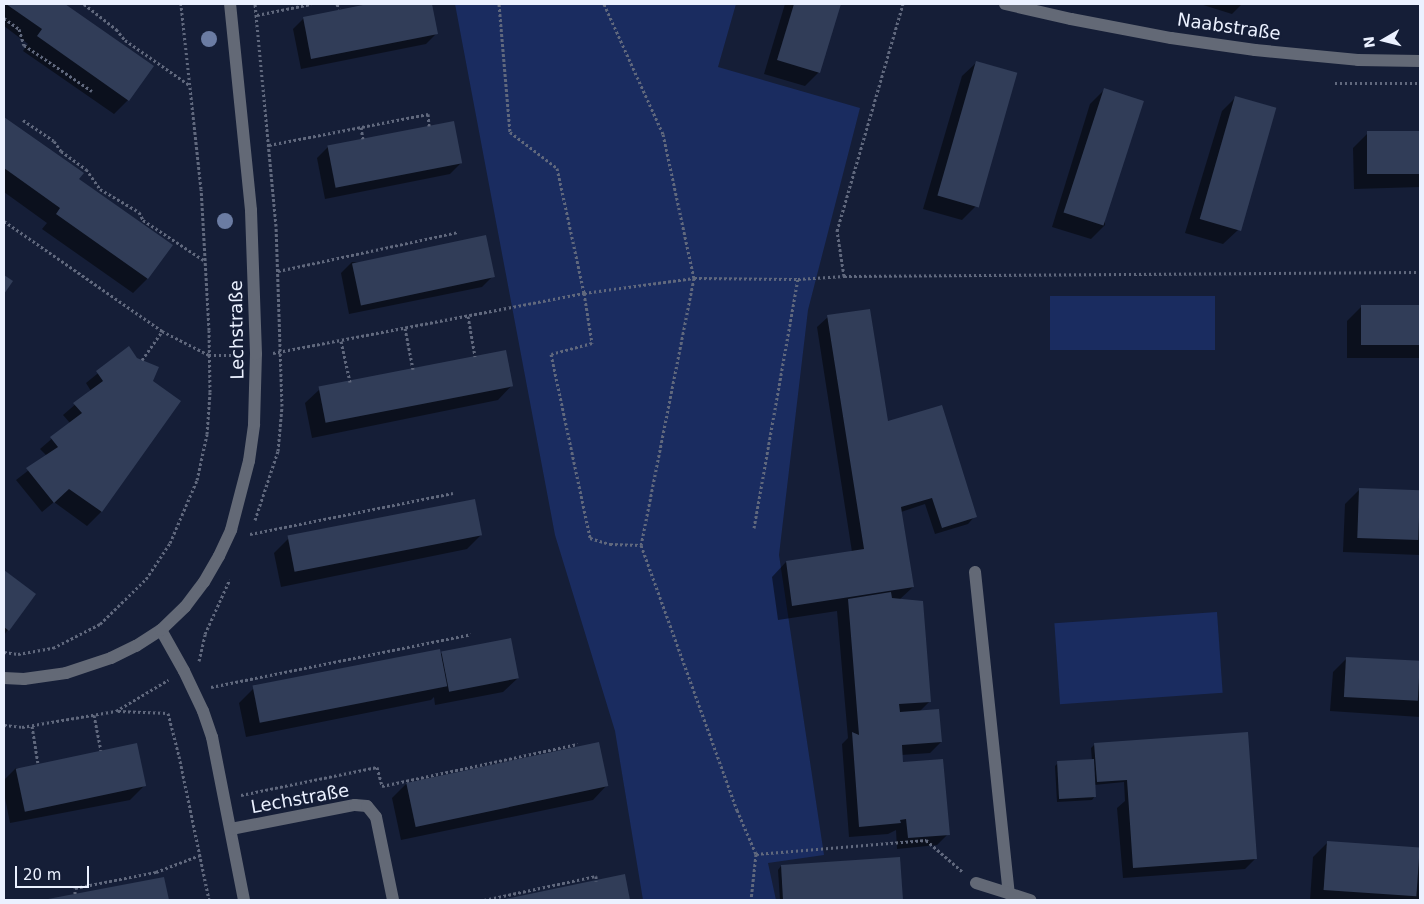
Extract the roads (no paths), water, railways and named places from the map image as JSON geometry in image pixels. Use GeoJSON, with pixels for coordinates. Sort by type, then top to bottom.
{"type":"FeatureCollection","features":[{"type":"Feature","properties":{"kind":"street","name":"Lechstraße"},"geometry":{"type":"LineString","coordinates":[[4,678],[31,679],[66,673],[110,658],[136,646],[161,630],[185,607],[204,582],[231,530],[249,461],[254,424],[256,354],[251,210],[230,4]]}},
{"type":"Feature","properties":{"kind":"street","name":"Naabstraße"},"geometry":{"type":"LineString","coordinates":[[1005,4],[1071,19],[1236,47],[1358,60],[1420,61]]}},
{"type":"Feature","properties":{"kind":"street"},"geometry":{"type":"LineString","coordinates":[[975,572],[1009,894]]}},
{"type":"Feature","properties":{"kind":"street","name":"Lechstraße"},"geometry":{"type":"LineString","coordinates":[[161,630],[184,671],[212,737],[244,900]]}},
{"type":"Feature","properties":{"kind":"street","name":"Lechstraße"},"geometry":{"type":"LineString","coordinates":[[231,830],[355,805],[367,806],[376,817],[393,900]]}},
{"type":"Feature","properties":{"kind":"street"},"geometry":{"type":"LineString","coordinates":[[976,883],[1030,900]]}}]}
